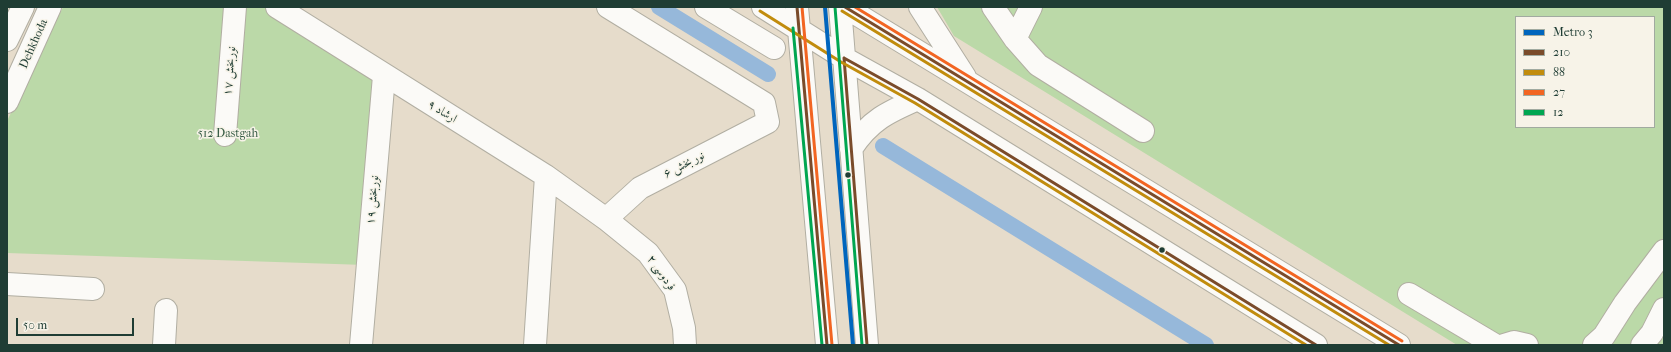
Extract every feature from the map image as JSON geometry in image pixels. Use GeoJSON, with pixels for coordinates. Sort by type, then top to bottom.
{"type":"FeatureCollection","features":[{"type":"Feature","properties":{"kind":"main road"},"geometry":{"type":"LineString","coordinates":[[7,40],[23,7]]}},
{"type":"Feature","properties":{"kind":"main road","name":"Dehkhoda"},"geometry":{"type":"LineString","coordinates":[[7,102],[50,7]]}},
{"type":"Feature","properties":{"kind":"main road","name":"نوربخش ۱۷"},"geometry":{"type":"LineString","coordinates":[[225,135],[235,7]]}},
{"type":"Feature","properties":{"kind":"main road","name":"ارشاد ۹"},"geometry":{"type":"LineString","coordinates":[[277,7],[384,76],[546,176],[606,219]]}},
{"type":"Feature","properties":{"kind":"main road","name":"نور بخش ۶"},"geometry":{"type":"LineString","coordinates":[[606,219],[640,188],[768,122],[764,103],[608,7]]}},
{"type":"Feature","properties":{"kind":"main road"},"geometry":{"type":"LineString","coordinates":[[706,7],[774,48]]}},
{"type":"Feature","properties":{"kind":"main road"},"geometry":{"type":"LineString","coordinates":[[763,7],[844,58],[918,99],[1316,345]]}},
{"type":"Feature","properties":{"kind":"main road"},"geometry":{"type":"LineString","coordinates":[[797,7],[827,345]]}},
{"type":"Feature","properties":{"kind":"main road"},"geometry":{"type":"LineString","coordinates":[[840,7],[867,345]]}},
{"type":"Feature","properties":{"kind":"main road"},"geometry":{"type":"LineString","coordinates":[[845,7],[1399,345]]}},
{"type":"Feature","properties":{"kind":"main road"},"geometry":{"type":"LineString","coordinates":[[920,7],[968,81]]}},
{"type":"Feature","properties":{"kind":"main road"},"geometry":{"type":"LineString","coordinates":[[993,7],[1015,39],[1038,65],[1143,131]]}},
{"type":"Feature","properties":{"kind":"main road"},"geometry":{"type":"LineString","coordinates":[[1015,39],[1032,7]]}},
{"type":"Feature","properties":{"kind":"main road","name":"نوربخش ۱۹"},"geometry":{"type":"LineString","coordinates":[[362,335],[384,76]]}},
{"type":"Feature","properties":{"kind":"main road"},"geometry":{"type":"LineString","coordinates":[[851,148],[862,132],[877,119],[894,109],[918,99]]}},
{"type":"Feature","properties":{"kind":"main road"},"geometry":{"type":"LineString","coordinates":[[535,345],[546,176]]}},
{"type":"Feature","properties":{"kind":"main road","name":"فردوسی ۲"},"geometry":{"type":"LineString","coordinates":[[606,219],[648,253],[675,290],[684,328],[685,345]]}},
{"type":"Feature","properties":{"kind":"main road"},"geometry":{"type":"LineString","coordinates":[[1594,345],[1604,336],[1625,303],[1664,251]]}},
{"type":"Feature","properties":{"kind":"main road"},"geometry":{"type":"LineString","coordinates":[[7,284],[93,288]]}},
{"type":"Feature","properties":{"kind":"main road"},"geometry":{"type":"LineString","coordinates":[[1409,294],[1495,345]]}},
{"type":"Feature","properties":{"kind":"main road"},"geometry":{"type":"LineString","coordinates":[[1642,345],[1652,334],[1664,309]]}},
{"type":"Feature","properties":{"kind":"main road"},"geometry":{"type":"LineString","coordinates":[[164,345],[166,310]]}},
{"type":"Feature","properties":{"kind":"main road"},"geometry":{"type":"LineString","coordinates":[[1504,345],[1514,342],[1527,345]]}},
{"type":"Feature","properties":{"kind":"green space","name":"512 Dastgah"},"geometry":{"type":"Polygon","coordinates":[[[63,7],[264,7],[379,76],[365,265],[7,253],[7,121],[63,7]]]}},
{"type":"Feature","properties":{"kind":"green space"},"geometry":{"type":"Polygon","coordinates":[[[937,7],[1664,7],[1664,345],[1457,345],[954,36],[937,7]]]}},
{"type":"Feature","properties":{"kind":"waterway"},"geometry":{"type":"LineString","coordinates":[[659,7],[768,74]]}},
{"type":"Feature","properties":{"kind":"waterway"},"geometry":{"type":"LineString","coordinates":[[883,146],[1206,345]]}},
{"type":"Feature","properties":{"kind":"metro line","name":"3"},"geometry":{"type":"LineString","coordinates":[[825,7],[853,345]]}},
{"type":"Feature","properties":{"kind":"transit line","name":"210"},"geometry":{"type":"LineString","coordinates":[[797,7],[827,345]]}},
{"type":"Feature","properties":{"kind":"transit line","name":"27"},"geometry":{"type":"LineString","coordinates":[[802,7],[832,345]]}},
{"type":"Feature","properties":{"kind":"transit line","name":"12"},"geometry":{"type":"LineString","coordinates":[[835,7],[862,345]]}},
{"type":"Feature","properties":{"kind":"transit line","name":"210"},"geometry":{"type":"LineString","coordinates":[[845,7],[1399,345]]}},
{"type":"Feature","properties":{"kind":"transit line","name":"27"},"geometry":{"type":"LineString","coordinates":[[855,7],[1402,341]]}},
{"type":"Feature","properties":{"kind":"transit line","name":"88"},"geometry":{"type":"LineString","coordinates":[[760,11],[841,62],[915,103],[1306,345]]}},
{"type":"Feature","properties":{"kind":"transit line","name":"88"},"geometry":{"type":"LineString","coordinates":[[842,11],[1389,345]]}},
{"type":"Feature","properties":{"kind":"transit line","name":"12"},"geometry":{"type":"LineString","coordinates":[[793,28],[822,345]]}},
{"type":"Feature","properties":{"kind":"transit line","name":"210"},"geometry":{"type":"LineString","coordinates":[[844,58],[918,99],[1316,345]]}},
{"type":"Feature","properties":{"kind":"transit line","name":"210"},"geometry":{"type":"LineString","coordinates":[[844,58],[867,345]]}}]}
